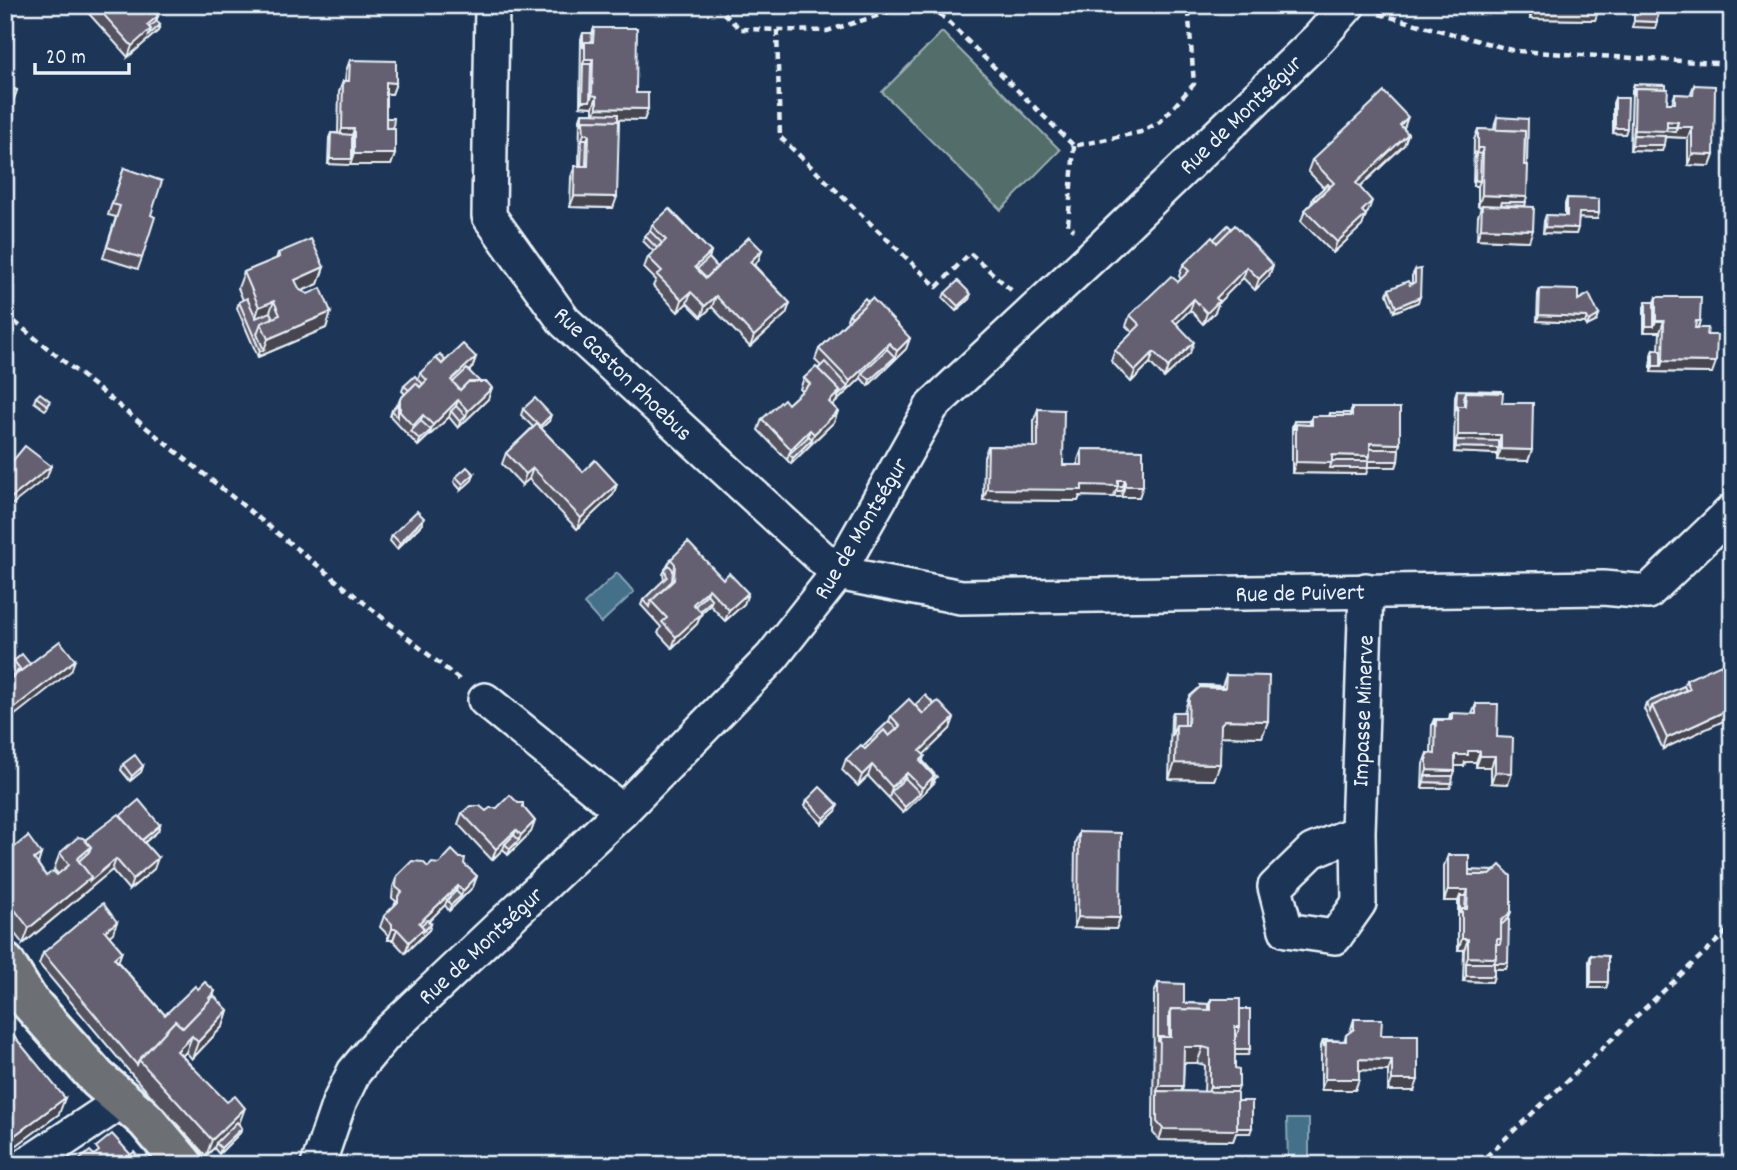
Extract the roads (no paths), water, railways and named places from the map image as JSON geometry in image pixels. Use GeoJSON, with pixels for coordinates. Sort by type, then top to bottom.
{"type":"FeatureCollection","features":[{"type":"Feature","properties":{"kind":"main road"},"geometry":{"type":"LineString","coordinates":[[5,963],[27,999],[98,1079],[146,1120],[184,1165]]}},
{"type":"Feature","properties":{"kind":"main road"},"geometry":{"type":"LineString","coordinates":[[5,1000],[87,1097],[124,1126],[157,1165]]}},
{"type":"Feature","properties":{"kind":"street","name":"Rue Gaston Phoebus"},"geometry":{"type":"LineString","coordinates":[[492,5],[489,216],[564,321],[838,573]]}},
{"type":"Feature","properties":{"kind":"street","name":"Rue de Montségur"},"geometry":{"type":"LineString","coordinates":[[318,1165],[339,1103],[354,1072],[384,1035],[622,811],[772,657],[838,573],[932,406],[1096,253],[1319,38],[1348,6]]}},
{"type":"Feature","properties":{"kind":"street","name":"Rue de Puivert"},"geometry":{"type":"LineString","coordinates":[[838,573],[961,597],[1603,588],[1648,592],[1732,511]]}},
{"type":"Feature","properties":{"kind":"street","name":"Impasse Minerve"},"geometry":{"type":"LineString","coordinates":[[1358,832],[1366,590]]}},
{"type":"Feature","properties":{"kind":"street"},"geometry":{"type":"LineString","coordinates":[[485,700],[622,811]]}},
{"type":"Feature","properties":{"kind":"street"},"geometry":{"type":"LineString","coordinates":[[26,1165],[107,1111]]}},
{"type":"Feature","properties":{"kind":"water"},"geometry":{"type":"Polygon","coordinates":[[[617,573],[634,592],[601,623],[584,604],[617,573]]]}},
{"type":"Feature","properties":{"kind":"water"},"geometry":{"type":"Polygon","coordinates":[[[1287,1119],[1309,1119],[1309,1165],[1288,1165],[1287,1119]]]}}]}
